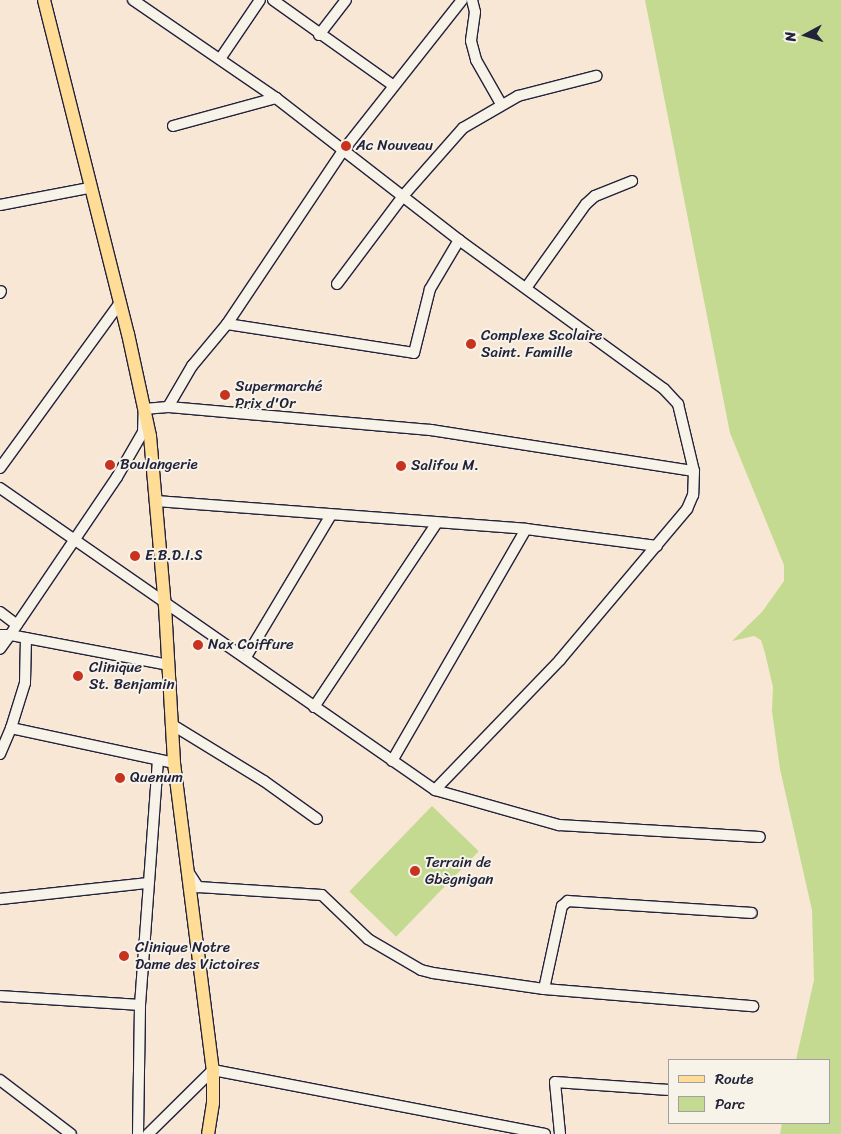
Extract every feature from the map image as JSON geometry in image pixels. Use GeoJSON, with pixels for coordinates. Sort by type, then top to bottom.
{"type":"FeatureCollection","features":[{"type":"Feature","properties":{"kind":"main road"},"geometry":{"type":"LineString","coordinates":[[44,0],[89,188],[120,304],[144,409],[156,501],[165,606],[174,763],[213,1070],[213,1103],[208,1134]]}},
{"type":"Feature","properties":{"kind":"street"},"geometry":{"type":"LineString","coordinates":[[133,0],[149,5],[220,59],[276,98],[342,152],[672,396],[678,404],[694,471],[693,495],[687,509],[658,546],[560,660],[435,790]]}},
{"type":"Feature","properties":{"kind":"street"},"geometry":{"type":"LineString","coordinates":[[220,59],[260,0]]}},
{"type":"Feature","properties":{"kind":"street"},"geometry":{"type":"LineString","coordinates":[[273,0],[319,35],[394,86]]}},
{"type":"Feature","properties":{"kind":"street"},"geometry":{"type":"LineString","coordinates":[[319,35],[346,0]]}},
{"type":"Feature","properties":{"kind":"street"},"geometry":{"type":"LineString","coordinates":[[168,407],[192,366],[227,324],[342,152],[462,0]]}},
{"type":"Feature","properties":{"kind":"street"},"geometry":{"type":"LineString","coordinates":[[472,0],[475,12],[471,41],[476,60],[501,104]]}},
{"type":"Feature","properties":{"kind":"street"},"geometry":{"type":"LineString","coordinates":[[337,284],[403,196],[463,128],[501,104],[518,96],[596,76]]}},
{"type":"Feature","properties":{"kind":"street"},"geometry":{"type":"LineString","coordinates":[[173,126],[276,98]]}},
{"type":"Feature","properties":{"kind":"street"},"geometry":{"type":"LineString","coordinates":[[526,288],[586,204],[595,196],[632,181]]}},
{"type":"Feature","properties":{"kind":"street"},"geometry":{"type":"LineString","coordinates":[[0,205],[89,188]]}},
{"type":"Feature","properties":{"kind":"street"},"geometry":{"type":"LineString","coordinates":[[227,324],[414,353],[430,289],[459,240]]}},
{"type":"Feature","properties":{"kind":"street"},"geometry":{"type":"LineString","coordinates":[[0,468],[120,304]]}},
{"type":"Feature","properties":{"kind":"street"},"geometry":{"type":"LineString","coordinates":[[0,649],[5,635],[16,625],[135,448],[142,432],[144,409],[168,407],[431,430],[694,471]]}},
{"type":"Feature","properties":{"kind":"street"},"geometry":{"type":"LineString","coordinates":[[0,488],[165,606],[246,657],[392,762],[435,790],[558,825],[760,837]]}},
{"type":"Feature","properties":{"kind":"street"},"geometry":{"type":"LineString","coordinates":[[156,501],[436,524],[526,529],[658,546]]}},
{"type":"Feature","properties":{"kind":"street"},"geometry":{"type":"LineString","coordinates":[[246,657],[331,515]]}},
{"type":"Feature","properties":{"kind":"street"},"geometry":{"type":"LineString","coordinates":[[314,707],[436,524]]}},
{"type":"Feature","properties":{"kind":"street"},"geometry":{"type":"LineString","coordinates":[[392,762],[526,529]]}},
{"type":"Feature","properties":{"kind":"street"},"geometry":{"type":"LineString","coordinates":[[0,612],[16,625]]}},
{"type":"Feature","properties":{"kind":"street"},"geometry":{"type":"LineString","coordinates":[[5,635],[169,665]]}},
{"type":"Feature","properties":{"kind":"street"},"geometry":{"type":"LineString","coordinates":[[0,754],[11,728],[25,683],[26,638]]}},
{"type":"Feature","properties":{"kind":"street"},"geometry":{"type":"LineString","coordinates":[[172,724],[264,781],[317,819]]}},
{"type":"Feature","properties":{"kind":"street"},"geometry":{"type":"LineString","coordinates":[[11,728],[174,763]]}},
{"type":"Feature","properties":{"kind":"street"},"geometry":{"type":"LineString","coordinates":[[138,1134],[140,1005],[158,760]]}},
{"type":"Feature","properties":{"kind":"street"},"geometry":{"type":"LineString","coordinates":[[188,873],[198,887],[322,895],[368,939],[420,970],[544,989],[753,1006]]}},
{"type":"Feature","properties":{"kind":"street"},"geometry":{"type":"LineString","coordinates":[[0,899],[148,883]]}},
{"type":"Feature","properties":{"kind":"street"},"geometry":{"type":"LineString","coordinates":[[544,989],[562,906],[568,901],[752,913]]}},
{"type":"Feature","properties":{"kind":"street"},"geometry":{"type":"LineString","coordinates":[[0,996],[140,1005]]}},
{"type":"Feature","properties":{"kind":"street"},"geometry":{"type":"LineString","coordinates":[[148,1134],[213,1070],[545,1134]]}},
{"type":"Feature","properties":{"kind":"street"},"geometry":{"type":"LineString","coordinates":[[0,1080],[71,1134]]}},
{"type":"Feature","properties":{"kind":"street"},"geometry":{"type":"LineString","coordinates":[[560,1134],[555,1082],[668,1090]]}},
{"type":"Feature","properties":{"kind":"green space"},"geometry":{"type":"Polygon","coordinates":[[[645,0],[841,0],[841,1134],[780,1134],[782,1124],[831,1124],[831,1059],[796,1059],[814,980],[812,910],[780,769],[772,711],[773,687],[765,653],[761,640],[754,636],[732,641],[762,612],[784,581],[784,565],[730,433],[645,0]]]}},
{"type":"Feature","properties":{"kind":"green space","name":"Terrain de Gbègnigan"},"geometry":{"type":"Polygon","coordinates":[[[432,806],[479,851],[396,937],[349,892],[432,806]]]}},
{"type":"Feature","properties":{"kind":"place","name":"Ac Nouveau"},"geometry":{"type":"Point","coordinates":[346,146]}},
{"type":"Feature","properties":{"kind":"place","name":"Complexe Scolaire Saint. Famille"},"geometry":{"type":"Point","coordinates":[471,344]}},
{"type":"Feature","properties":{"kind":"place","name":"Supermarché Prix d'Or"},"geometry":{"type":"Point","coordinates":[225,395]}},
{"type":"Feature","properties":{"kind":"place","name":"Boulangerie"},"geometry":{"type":"Point","coordinates":[110,465]}},
{"type":"Feature","properties":{"kind":"place","name":"Salifou M."},"geometry":{"type":"Point","coordinates":[401,466]}},
{"type":"Feature","properties":{"kind":"place","name":"E.B.D.I.S"},"geometry":{"type":"Point","coordinates":[135,556]}},
{"type":"Feature","properties":{"kind":"place","name":"Nax Coiffure"},"geometry":{"type":"Point","coordinates":[198,645]}},
{"type":"Feature","properties":{"kind":"place","name":"Clinique St. Benjamin"},"geometry":{"type":"Point","coordinates":[78,676]}},
{"type":"Feature","properties":{"kind":"place","name":"Quenum"},"geometry":{"type":"Point","coordinates":[120,778]}},
{"type":"Feature","properties":{"kind":"place","name":"Terrain de Gbègnigan"},"geometry":{"type":"Point","coordinates":[415,871]}},
{"type":"Feature","properties":{"kind":"place","name":"Clinique Notre Dame des Victoires"},"geometry":{"type":"Point","coordinates":[124,956]}}]}
